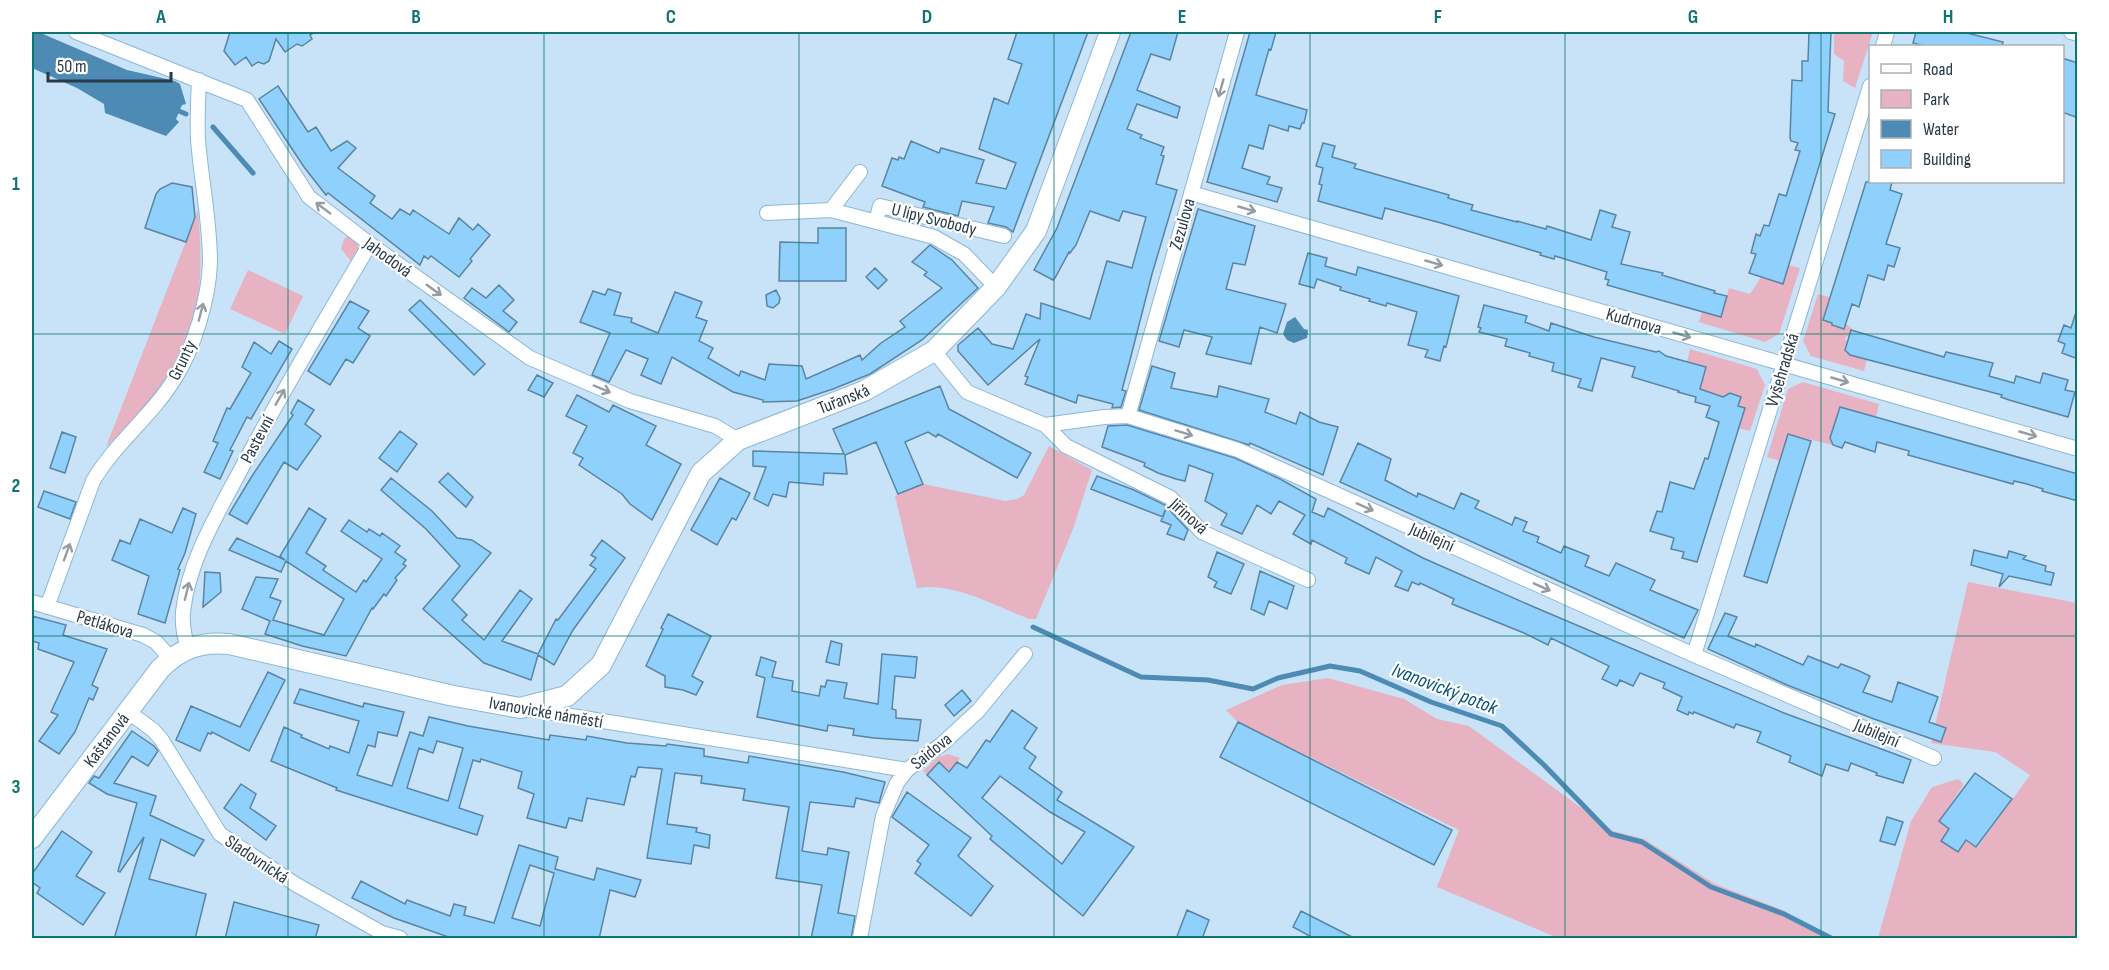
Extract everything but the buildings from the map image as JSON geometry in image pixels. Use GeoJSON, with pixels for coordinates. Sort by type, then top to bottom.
{"type":"FeatureCollection","features":[{"type":"Feature","properties":{"kind":"main road","name":"Tuřanská"},"geometry":{"type":"LineString","coordinates":[[520,708],[567,696],[601,665],[701,473],[738,440],[864,391],[934,351],[996,286],[1036,231],[1110,32]]}},
{"type":"Feature","properties":{"kind":"main road","name":"Ivanovické náměstí"},"geometry":{"type":"LineString","coordinates":[[188,648],[205,644],[229,644],[420,688],[520,708]]}},
{"type":"Feature","properties":{"kind":"main road","name":"Kaštanová"},"geometry":{"type":"LineString","coordinates":[[32,838],[151,681],[171,659],[188,648]]}},
{"type":"Feature","properties":{"kind":"street","name":"Jahodová"},"geometry":{"type":"LineString","coordinates":[[76,32],[247,100],[309,197],[370,244],[530,358],[630,401],[715,426],[738,440]]}},
{"type":"Feature","properties":{"kind":"street","name":"Zezulova"},"geometry":{"type":"LineString","coordinates":[[1128,416],[1237,32]]}},
{"type":"Feature","properties":{"kind":"street"},"geometry":{"type":"LineString","coordinates":[[2071,32],[2078,34]]}},
{"type":"Feature","properties":{"kind":"street","name":"Grunty"},"geometry":{"type":"LineString","coordinates":[[47,607],[93,481],[102,466],[147,416],[176,378],[193,341],[203,306],[210,263],[208,218],[198,139],[199,80]]}},
{"type":"Feature","properties":{"kind":"street","name":"Vyšehradská"},"geometry":{"type":"LineString","coordinates":[[1694,655],[1869,89]]}},
{"type":"Feature","properties":{"kind":"street"},"geometry":{"type":"LineString","coordinates":[[831,210],[860,172]]}},
{"type":"Feature","properties":{"kind":"street","name":"Kudrnova"},"geometry":{"type":"LineString","coordinates":[[1191,193],[2078,448]]}},
{"type":"Feature","properties":{"kind":"street","name":"U lípy Svobody"},"geometry":{"type":"LineString","coordinates":[[876,222],[880,206],[1004,236]]}},
{"type":"Feature","properties":{"kind":"street","name":"U lípy Svobody"},"geometry":{"type":"LineString","coordinates":[[766,213],[831,210],[934,237],[964,254],[996,286]]}},
{"type":"Feature","properties":{"kind":"street","name":"Pastevní"},"geometry":{"type":"LineString","coordinates":[[188,648],[183,630],[184,604],[193,571],[213,522],[268,418],[370,244]]}},
{"type":"Feature","properties":{"kind":"street"},"geometry":{"type":"LineString","coordinates":[[934,351],[968,392],[1045,425]]}},
{"type":"Feature","properties":{"kind":"street","name":"Jubilejní"},"geometry":{"type":"LineString","coordinates":[[1045,425],[1128,416],[1238,450],[1694,655],[1934,758]]}},
{"type":"Feature","properties":{"kind":"street","name":"Jiřinová"},"geometry":{"type":"LineString","coordinates":[[1045,425],[1066,446],[1171,498],[1202,532],[1308,580]]}},
{"type":"Feature","properties":{"kind":"street","name":"Petlákova"},"geometry":{"type":"LineString","coordinates":[[32,602],[143,635],[156,642],[171,659]]}},
{"type":"Feature","properties":{"kind":"street","name":"Saidova"},"geometry":{"type":"LineString","coordinates":[[860,939],[883,816],[897,783],[907,770],[942,744],[978,711],[1025,654]]}},
{"type":"Feature","properties":{"kind":"street","name":"Ivanovické náměstí"},"geometry":{"type":"LineString","coordinates":[[520,708],[907,770]]}},
{"type":"Feature","properties":{"kind":"street","name":"Sladovnická"},"geometry":{"type":"LineString","coordinates":[[127,711],[153,730],[161,739],[220,834],[295,884],[382,933],[400,939]]}},
{"type":"Feature","properties":{"kind":"green space"},"geometry":{"type":"Polygon","coordinates":[[[1834,32],[1873,32],[1855,88],[1843,81],[1844,61],[1834,54],[1834,32]]]}},
{"type":"Feature","properties":{"kind":"green space"},"geometry":{"type":"Polygon","coordinates":[[[198,210],[201,259],[199,288],[184,343],[171,371],[156,394],[106,447],[198,210]]]}},
{"type":"Feature","properties":{"kind":"green space"},"geometry":{"type":"Polygon","coordinates":[[[349,234],[358,242],[358,249],[351,261],[341,249],[344,239],[349,234]]]}},
{"type":"Feature","properties":{"kind":"green space"},"geometry":{"type":"Polygon","coordinates":[[[1789,265],[1800,268],[1779,334],[1765,342],[1699,322],[1702,311],[1721,317],[1729,288],[1750,294],[1761,277],[1789,265]]]}},
{"type":"Feature","properties":{"kind":"green space"},"geometry":{"type":"Polygon","coordinates":[[[248,270],[303,296],[285,334],[230,309],[248,270]]]}},
{"type":"Feature","properties":{"kind":"green space"},"geometry":{"type":"Polygon","coordinates":[[[1818,294],[1830,297],[1823,320],[1837,327],[1839,322],[1848,325],[1854,331],[1852,338],[1846,336],[1845,340],[1848,341],[1845,352],[1867,359],[1864,371],[1811,356],[1803,341],[1818,294]]]}},
{"type":"Feature","properties":{"kind":"green space"},"geometry":{"type":"Polygon","coordinates":[[[1690,349],[1757,369],[1765,385],[1750,431],[1738,428],[1745,408],[1738,406],[1740,397],[1730,393],[1706,407],[1710,393],[1700,389],[1706,368],[1687,362],[1690,349]]]}},
{"type":"Feature","properties":{"kind":"green space"},"geometry":{"type":"Polygon","coordinates":[[[1803,382],[1879,404],[1876,417],[1840,407],[1830,438],[1833,445],[1788,434],[1780,461],[1767,457],[1788,389],[1803,382]]]}},
{"type":"Feature","properties":{"kind":"green space"},"geometry":{"type":"Polygon","coordinates":[[[1049,446],[1092,470],[1073,529],[1036,619],[1029,619],[989,602],[945,588],[917,588],[895,496],[923,484],[1005,501],[1017,499],[1024,495],[1049,446]]]}},
{"type":"Feature","properties":{"kind":"green space"},"geometry":{"type":"Polygon","coordinates":[[[1968,582],[2077,603],[2077,938],[1878,938],[1911,821],[1932,787],[1958,779],[1964,784],[1939,821],[1949,829],[1941,841],[1958,853],[1966,841],[1977,848],[2030,775],[1995,752],[1931,743],[1968,582]]]}},
{"type":"Feature","properties":{"kind":"green space"},"geometry":{"type":"Polygon","coordinates":[[[1328,678],[1404,699],[1437,719],[1469,726],[1613,831],[1644,839],[1715,884],[1785,911],[1824,938],[1558,938],[1437,887],[1459,830],[1238,722],[1226,710],[1282,685],[1328,678]]]}},
{"type":"Feature","properties":{"kind":"green space"},"geometry":{"type":"Polygon","coordinates":[[[948,754],[960,758],[950,772],[939,762],[927,775],[923,771],[937,758],[948,754]]]}},
{"type":"Feature","properties":{"kind":"water"},"geometry":{"type":"Polygon","coordinates":[[[32,32],[43,34],[127,70],[180,84],[186,104],[182,105],[176,119],[179,122],[166,136],[105,113],[104,104],[77,88],[32,68],[32,32]]]}},
{"type":"Feature","properties":{"kind":"water"},"geometry":{"type":"Polygon","coordinates":[[[1295,317],[1304,329],[1308,330],[1307,338],[1294,343],[1287,340],[1283,334],[1287,322],[1295,317]]]}},
{"type":"Feature","properties":{"kind":"waterway","name":"Ivanovický potok"},"geometry":{"type":"LineString","coordinates":[[174,109],[186,114]]}},
{"type":"Feature","properties":{"kind":"waterway","name":"Ivanovický potok"},"geometry":{"type":"LineString","coordinates":[[213,127],[253,173]]}},
{"type":"Feature","properties":{"kind":"waterway","name":"Ivanovický potok"},"geometry":{"type":"LineString","coordinates":[[1033,627],[1141,677],[1208,680],[1253,689],[1278,678],[1330,666],[1360,671],[1431,702],[1502,726],[1544,765],[1611,834],[1642,842],[1711,887],[1784,914],[1831,938]]}}]}
